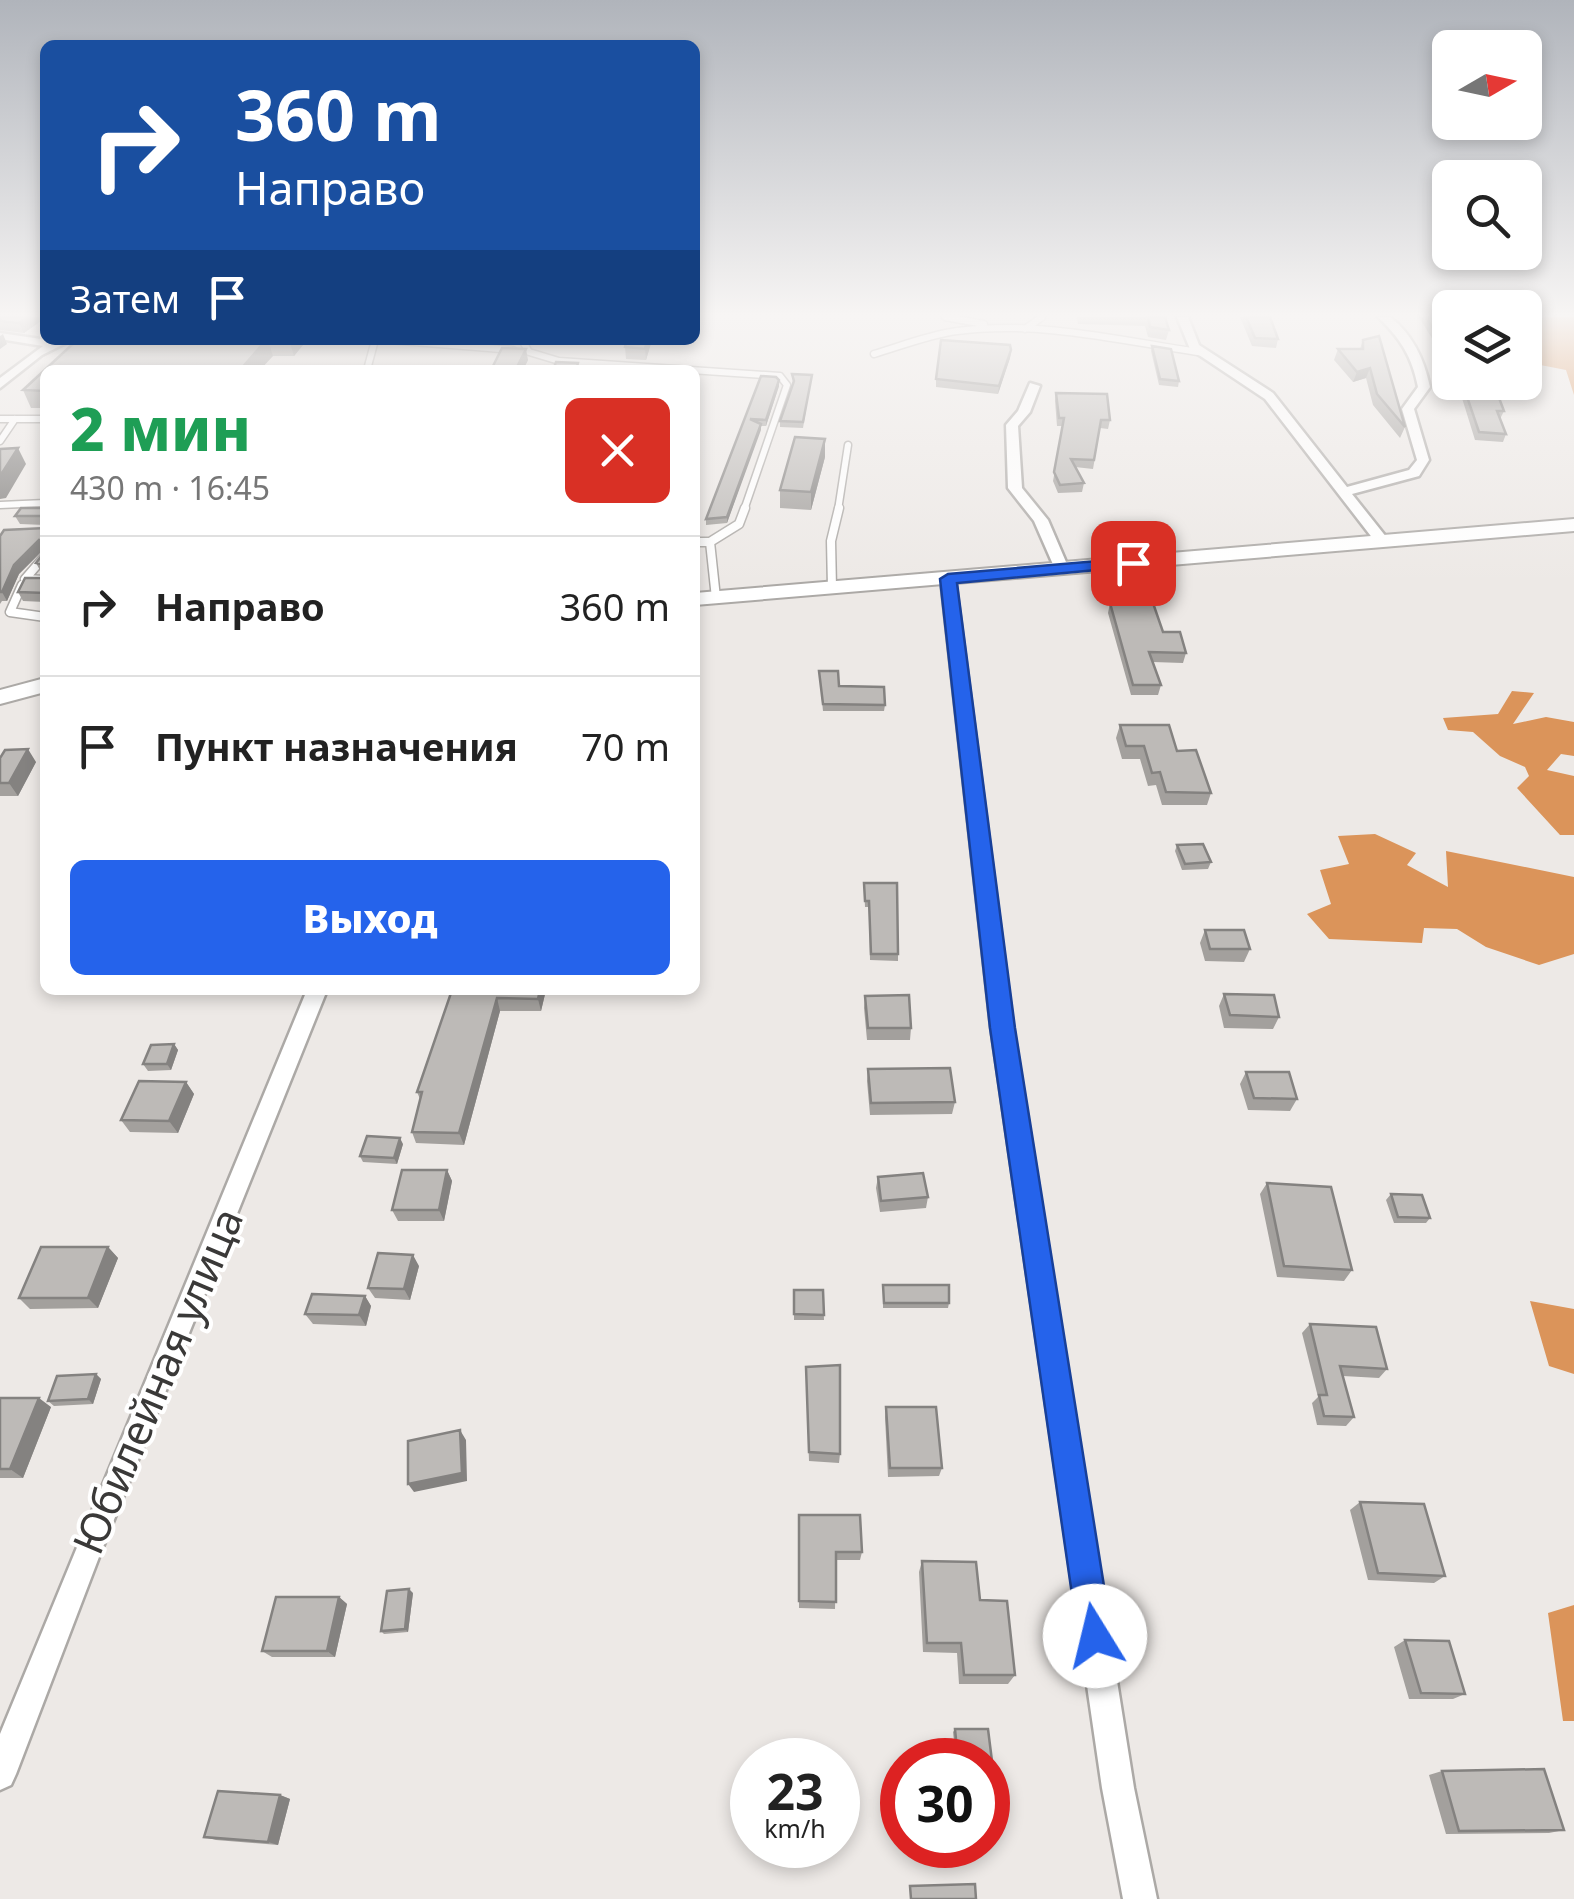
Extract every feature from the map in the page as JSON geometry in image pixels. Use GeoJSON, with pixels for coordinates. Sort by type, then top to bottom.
{"type":"FeatureCollection","features":[{"type":"Feature","properties":{"kind":"main road"},"geometry":{"type":"LineString","coordinates":[[706,598],[1574,525]]}},
{"type":"Feature","properties":{"kind":"main road"},"geometry":{"type":"LineString","coordinates":[[0,698],[40,686]]}},
{"type":"Feature","properties":{"kind":"street"},"geometry":{"type":"LineString","coordinates":[[1026,406],[1012,425],[1014,488],[1041,520],[1062,569]]}},
{"type":"Feature","properties":{"kind":"street"},"geometry":{"type":"LineString","coordinates":[[1277,406],[1382,541]]}},
{"type":"Feature","properties":{"kind":"street"},"geometry":{"type":"LineString","coordinates":[[1344,492],[1414,473],[1423,460],[1408,409],[1410,406]]}},
{"type":"Feature","properties":{"kind":"street"},"geometry":{"type":"LineString","coordinates":[[948,579],[1002,1028],[1118,1788],[1140,1899]]}},
{"type":"Feature","properties":{"kind":"street","name":"Юбилейная улица"},"geometry":{"type":"LineString","coordinates":[[0,1774],[84,1556],[315,995]]}},
{"type":"Feature","properties":{"kind":"lane"},"geometry":{"type":"LineString","coordinates":[[700,542],[710,542],[739,524],[780,406]]}},
{"type":"Feature","properties":{"kind":"lane"},"geometry":{"type":"LineString","coordinates":[[0,419],[40,419]]}},
{"type":"Feature","properties":{"kind":"lane"},"geometry":{"type":"LineString","coordinates":[[0,441],[14,419]]}},
{"type":"Feature","properties":{"kind":"lane"},"geometry":{"type":"LineString","coordinates":[[832,588],[831,541],[847,470],[848,445]]}},
{"type":"Feature","properties":{"kind":"lane"},"geometry":{"type":"LineString","coordinates":[[0,506],[40,503]]}},
{"type":"Feature","properties":{"kind":"lane"},"geometry":{"type":"LineString","coordinates":[[706,598],[710,542]]}},
{"type":"Feature","properties":{"kind":"lane"},"geometry":{"type":"LineString","coordinates":[[40,562],[25,580],[10,612],[40,616]]}},
{"type":"Feature","properties":{"kind":"lane"},"geometry":{"type":"LineString","coordinates":[[25,580],[40,580]]}},
{"type":"Feature","properties":{"kind":"shaded area"},"geometry":{"type":"Polygon","coordinates":[[[1512,691],[1534,693],[1513,724],[1546,717],[1574,722],[1574,756],[1561,754],[1547,770],[1574,776],[1574,835],[1560,835],[1517,788],[1529,776],[1525,767],[1500,756],[1473,732],[1448,730],[1443,718],[1498,714],[1512,691]]]}},
{"type":"Feature","properties":{"kind":"shaded area"},"geometry":{"type":"Polygon","coordinates":[[[1375,834],[1416,853],[1407,865],[1448,887],[1446,851],[1574,877],[1574,954],[1539,965],[1486,947],[1457,929],[1424,928],[1422,943],[1329,939],[1307,914],[1331,904],[1320,870],[1349,864],[1338,836],[1375,834]]]}},
{"type":"Feature","properties":{"kind":"shaded area"},"geometry":{"type":"Polygon","coordinates":[[[1530,1301],[1574,1309],[1574,1374],[1549,1366],[1530,1301]]]}},
{"type":"Feature","properties":{"kind":"shaded area"},"geometry":{"type":"Polygon","coordinates":[[[1574,1605],[1574,1721],[1563,1721],[1548,1613],[1574,1605]]]}},
{"type":"Feature","properties":{"kind":"building"},"geometry":{"type":"Polygon","coordinates":[[[750,406],[771,406],[766,420],[750,419],[761,424],[727,517],[706,519],[750,406]]]}},
{"type":"Feature","properties":{"kind":"building"},"geometry":{"type":"Polygon","coordinates":[[[785,406],[806,406],[803,422],[780,421],[785,406]]]}},
{"type":"Feature","properties":{"kind":"building"},"geometry":{"type":"Polygon","coordinates":[[[1058,406],[1108,406],[1110,420],[1101,420],[1094,460],[1071,459],[1084,483],[1060,485],[1054,472],[1064,418],[1059,418],[1058,406]]]}},
{"type":"Feature","properties":{"kind":"building"},"geometry":{"type":"Polygon","coordinates":[[[1387,406],[1399,406],[1405,427],[1387,406]]]}},
{"type":"Feature","properties":{"kind":"building"},"geometry":{"type":"Polygon","coordinates":[[[1470,406],[1502,406],[1504,411],[1497,411],[1506,434],[1479,432],[1470,406]]]}},
{"type":"Feature","properties":{"kind":"building"},"geometry":{"type":"Polygon","coordinates":[[[795,437],[825,439],[811,492],[780,490],[795,437]]]}},
{"type":"Feature","properties":{"kind":"building"},"geometry":{"type":"Polygon","coordinates":[[[18,448],[0,476],[0,449],[18,448]]]}},
{"type":"Feature","properties":{"kind":"building"},"geometry":{"type":"Polygon","coordinates":[[[21,508],[40,508],[40,516],[15,516],[21,508]]]}},
{"type":"Feature","properties":{"kind":"building"},"geometry":{"type":"Polygon","coordinates":[[[40,528],[40,541],[14,565],[0,592],[0,536],[4,530],[40,528]]]}},
{"type":"Feature","properties":{"kind":"building"},"geometry":{"type":"Polygon","coordinates":[[[25,578],[40,578],[40,593],[18,592],[25,578]]]}},
{"type":"Feature","properties":{"kind":"building"},"geometry":{"type":"Polygon","coordinates":[[[1110,603],[1153,603],[1163,632],[1180,632],[1186,653],[1149,652],[1161,685],[1133,685],[1110,603]]]}},
{"type":"Feature","properties":{"kind":"building"},"geometry":{"type":"Polygon","coordinates":[[[819,671],[838,671],[839,686],[884,687],[885,705],[823,704],[819,671]]]}},
{"type":"Feature","properties":{"kind":"building"},"geometry":{"type":"Polygon","coordinates":[[[1120,725],[1169,725],[1177,751],[1196,750],[1211,793],[1166,792],[1160,772],[1152,773],[1144,746],[1126,746],[1120,725]]]}},
{"type":"Feature","properties":{"kind":"building"},"geometry":{"type":"Polygon","coordinates":[[[28,749],[9,783],[0,783],[0,758],[5,750],[28,749]]]}},
{"type":"Feature","properties":{"kind":"building"},"geometry":{"type":"Polygon","coordinates":[[[1203,844],[1211,862],[1185,864],[1177,845],[1203,844]]]}},
{"type":"Feature","properties":{"kind":"building"},"geometry":{"type":"Polygon","coordinates":[[[864,883],[897,883],[898,954],[871,954],[869,901],[865,901],[864,883]]]}},
{"type":"Feature","properties":{"kind":"building"},"geometry":{"type":"Polygon","coordinates":[[[1205,930],[1244,930],[1250,949],[1210,949],[1205,930]]]}},
{"type":"Feature","properties":{"kind":"building"},"geometry":{"type":"Polygon","coordinates":[[[1224,994],[1274,995],[1279,1017],[1230,1015],[1224,994]]]}},
{"type":"Feature","properties":{"kind":"building"},"geometry":{"type":"Polygon","coordinates":[[[450,995],[539,995],[538,999],[497,998],[459,1133],[412,1132],[422,1092],[417,1092],[450,995]]]}},
{"type":"Feature","properties":{"kind":"building"},"geometry":{"type":"Polygon","coordinates":[[[909,995],[911,1028],[868,1028],[865,996],[909,995]]]}},
{"type":"Feature","properties":{"kind":"building"},"geometry":{"type":"Polygon","coordinates":[[[174,1044],[167,1064],[143,1064],[151,1045],[174,1044]]]}},
{"type":"Feature","properties":{"kind":"building"},"geometry":{"type":"Polygon","coordinates":[[[950,1068],[955,1102],[871,1103],[868,1069],[950,1068]]]}},
{"type":"Feature","properties":{"kind":"building"},"geometry":{"type":"Polygon","coordinates":[[[1246,1072],[1289,1072],[1297,1099],[1254,1098],[1246,1072]]]}},
{"type":"Feature","properties":{"kind":"building"},"geometry":{"type":"Polygon","coordinates":[[[139,1081],[186,1082],[169,1121],[121,1120],[139,1081]]]}},
{"type":"Feature","properties":{"kind":"building"},"geometry":{"type":"Polygon","coordinates":[[[367,1136],[400,1138],[394,1158],[360,1156],[367,1136]]]}},
{"type":"Feature","properties":{"kind":"building"},"geometry":{"type":"Polygon","coordinates":[[[402,1170],[447,1170],[439,1210],[392,1210],[402,1170]]]}},
{"type":"Feature","properties":{"kind":"building"},"geometry":{"type":"Polygon","coordinates":[[[923,1173],[928,1197],[881,1201],[878,1177],[923,1173]]]}},
{"type":"Feature","properties":{"kind":"building"},"geometry":{"type":"Polygon","coordinates":[[[1267,1183],[1331,1187],[1352,1270],[1284,1266],[1267,1183]]]}},
{"type":"Feature","properties":{"kind":"building"},"geometry":{"type":"Polygon","coordinates":[[[1391,1194],[1422,1195],[1430,1218],[1398,1217],[1391,1194]]]}},
{"type":"Feature","properties":{"kind":"building"},"geometry":{"type":"Polygon","coordinates":[[[41,1247],[108,1247],[88,1298],[19,1298],[41,1247]]]}},
{"type":"Feature","properties":{"kind":"building"},"geometry":{"type":"Polygon","coordinates":[[[378,1253],[413,1255],[404,1289],[368,1288],[378,1253]]]}},
{"type":"Feature","properties":{"kind":"building"},"geometry":{"type":"Polygon","coordinates":[[[883,1285],[949,1285],[949,1303],[884,1303],[883,1285]]]}},
{"type":"Feature","properties":{"kind":"building"},"geometry":{"type":"Polygon","coordinates":[[[794,1290],[823,1290],[824,1315],[794,1314],[794,1290]]]}},
{"type":"Feature","properties":{"kind":"building"},"geometry":{"type":"Polygon","coordinates":[[[312,1294],[365,1296],[359,1315],[305,1314],[312,1294]]]}},
{"type":"Feature","properties":{"kind":"building"},"geometry":{"type":"Polygon","coordinates":[[[1310,1324],[1376,1327],[1387,1369],[1340,1366],[1354,1417],[1324,1416],[1319,1395],[1327,1395],[1310,1324]]]}},
{"type":"Feature","properties":{"kind":"building"},"geometry":{"type":"Polygon","coordinates":[[[840,1365],[840,1454],[809,1452],[806,1367],[840,1365]]]}},
{"type":"Feature","properties":{"kind":"building"},"geometry":{"type":"Polygon","coordinates":[[[96,1374],[88,1399],[48,1401],[57,1376],[96,1374]]]}},
{"type":"Feature","properties":{"kind":"building"},"geometry":{"type":"Polygon","coordinates":[[[0,1398],[39,1398],[10,1469],[0,1469],[0,1398]]]}},
{"type":"Feature","properties":{"kind":"building"},"geometry":{"type":"Polygon","coordinates":[[[886,1407],[936,1407],[942,1468],[890,1468],[886,1407]]]}},
{"type":"Feature","properties":{"kind":"building"},"geometry":{"type":"Polygon","coordinates":[[[460,1430],[462,1473],[408,1484],[408,1441],[460,1430]]]}},
{"type":"Feature","properties":{"kind":"building"},"geometry":{"type":"Polygon","coordinates":[[[1360,1502],[1424,1504],[1445,1576],[1378,1573],[1360,1502]]]}},
{"type":"Feature","properties":{"kind":"building"},"geometry":{"type":"Polygon","coordinates":[[[799,1515],[860,1515],[862,1552],[836,1552],[836,1602],[799,1601],[799,1515]]]}},
{"type":"Feature","properties":{"kind":"building"},"geometry":{"type":"Polygon","coordinates":[[[922,1561],[976,1562],[980,1600],[1007,1601],[1015,1675],[964,1675],[961,1643],[927,1643],[922,1561]]]}},
{"type":"Feature","properties":{"kind":"building"},"geometry":{"type":"Polygon","coordinates":[[[409,1589],[405,1629],[381,1631],[387,1591],[409,1589]]]}},
{"type":"Feature","properties":{"kind":"building"},"geometry":{"type":"Polygon","coordinates":[[[276,1597],[339,1597],[327,1651],[262,1651],[276,1597]]]}},
{"type":"Feature","properties":{"kind":"building"},"geometry":{"type":"Polygon","coordinates":[[[1405,1640],[1449,1641],[1465,1694],[1421,1693],[1405,1640]]]}},
{"type":"Feature","properties":{"kind":"building"},"geometry":{"type":"Polygon","coordinates":[[[955,1729],[988,1729],[989,1738],[956,1738],[955,1729]]]}},
{"type":"Feature","properties":{"kind":"building"},"geometry":{"type":"Polygon","coordinates":[[[1544,1769],[1564,1830],[1459,1831],[1442,1771],[1544,1769]]]}},
{"type":"Feature","properties":{"kind":"building"},"geometry":{"type":"Polygon","coordinates":[[[218,1791],[280,1795],[268,1842],[204,1837],[218,1791]]]}},
{"type":"Feature","properties":{"kind":"building"},"geometry":{"type":"Polygon","coordinates":[[[975,1884],[976,1899],[911,1899],[910,1886],[975,1884]]]}},
{"type":"Feature","properties":{"kind":"route"},"geometry":{"type":"LineString","coordinates":[[1095,1636],[1002,1028],[948,579],[1133,563]]}}]}
